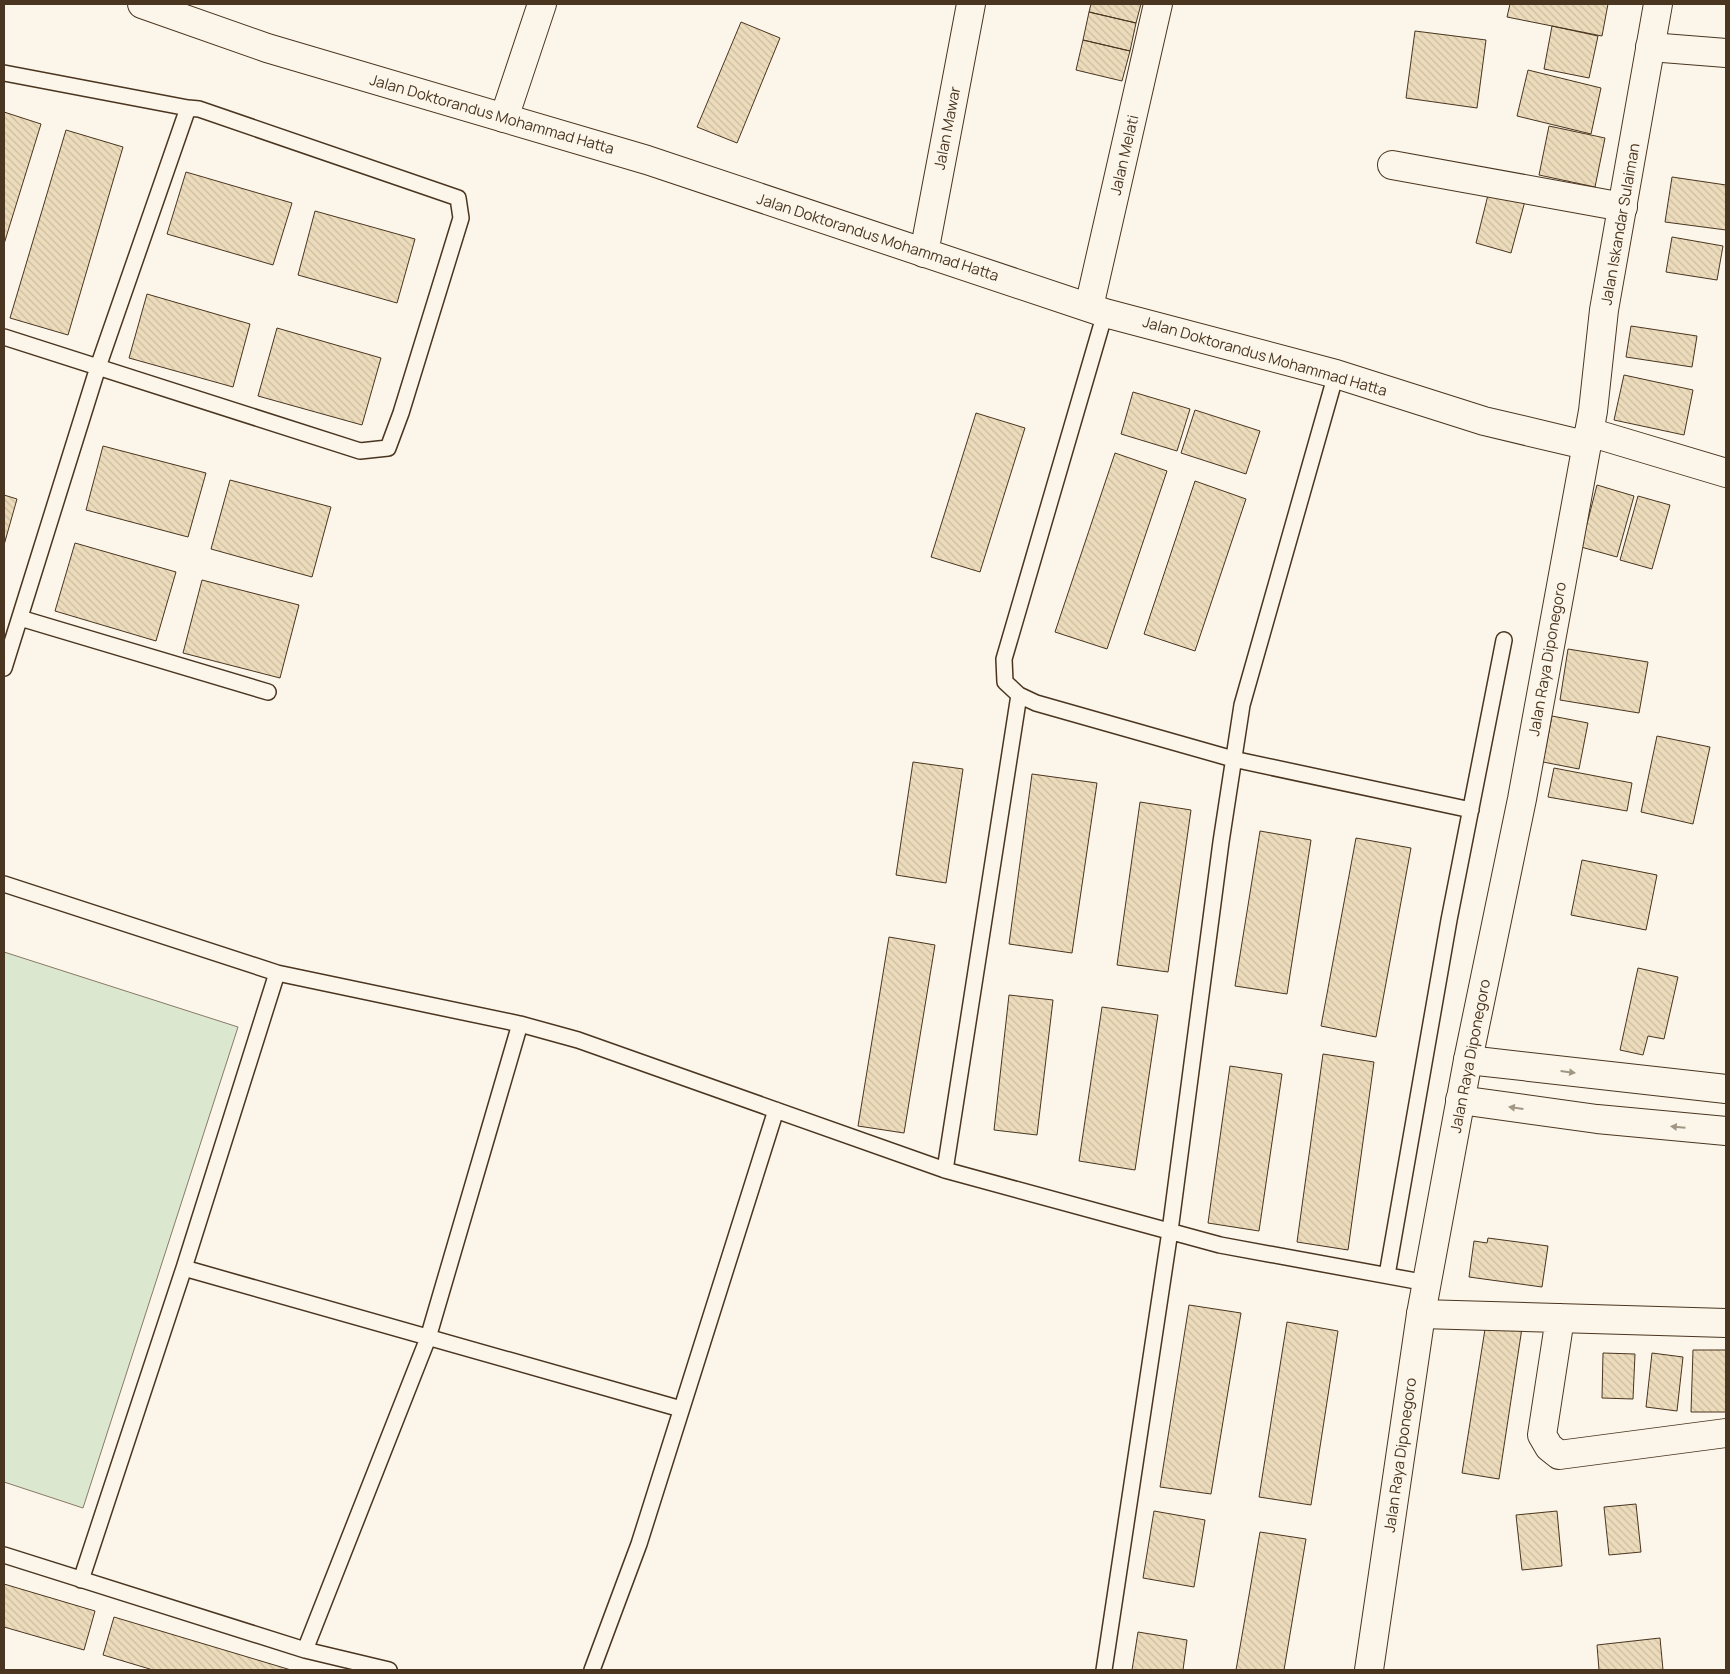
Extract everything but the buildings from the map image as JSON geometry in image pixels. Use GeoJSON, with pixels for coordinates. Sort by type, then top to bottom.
{"type":"FeatureCollection","features":[{"type":"Feature","properties":{"kind":"street","name":"Jalan Doktorandus Mohammad Hatta"},"geometry":{"type":"LineString","coordinates":[[142,4],[267,48],[648,160],[1097,310],[1336,374],[1484,421],[1587,438],[1726,473]]}},
{"type":"Feature","properties":{"kind":"street"},"geometry":{"type":"LineString","coordinates":[[504,118],[542,4]]}},
{"type":"Feature","properties":{"kind":"street","name":"Jalan Mawar"},"geometry":{"type":"LineString","coordinates":[[924,253],[971,4]]}},
{"type":"Feature","properties":{"kind":"street","name":"Jalan Melati"},"geometry":{"type":"LineString","coordinates":[[1097,310],[1158,4]]}},
{"type":"Feature","properties":{"kind":"street","name":"Jalan Iskandar Sulaiman"},"geometry":{"type":"LineString","coordinates":[[1587,438],[1604,310],[1658,4]]}},
{"type":"Feature","properties":{"kind":"street"},"geometry":{"type":"LineString","coordinates":[[1650,47],[1726,53]]}},
{"type":"Feature","properties":{"kind":"street"},"geometry":{"type":"LineString","coordinates":[[1392,165],[1623,207]]}},
{"type":"Feature","properties":{"kind":"street","name":"Jalan Raya Diponegoro"},"geometry":{"type":"LineString","coordinates":[[1368,1670],[1421,1314],[1460,1100],[1522,799],[1587,438]]}},
{"type":"Feature","properties":{"kind":"street"},"geometry":{"type":"LineString","coordinates":[[1468,1060],[1726,1089]]}},
{"type":"Feature","properties":{"kind":"street"},"geometry":{"type":"LineString","coordinates":[[1460,1100],[1597,1119],[1726,1131]]}},
{"type":"Feature","properties":{"kind":"street"},"geometry":{"type":"LineString","coordinates":[[1421,1314],[1726,1324]]}},
{"type":"Feature","properties":{"kind":"street"},"geometry":{"type":"LineString","coordinates":[[1560,1318],[1542,1435],[1549,1447],[1558,1455],[1726,1433]]}},
{"type":"Feature","properties":{"kind":"lane"},"geometry":{"type":"LineString","coordinates":[[4,73],[199,109],[301,142],[458,198],[461,218],[401,413],[388,448],[360,451],[4,337]]}},
{"type":"Feature","properties":{"kind":"lane"},"geometry":{"type":"LineString","coordinates":[[4,668],[98,367],[188,108]]}},
{"type":"Feature","properties":{"kind":"lane"},"geometry":{"type":"LineString","coordinates":[[1097,310],[1004,659],[1005,682],[1019,694],[1036,702],[1234,759],[1471,810]]}},
{"type":"Feature","properties":{"kind":"lane"},"geometry":{"type":"LineString","coordinates":[[1104,1670],[1170,1231],[1242,705],[1336,374]]}},
{"type":"Feature","properties":{"kind":"lane"},"geometry":{"type":"LineString","coordinates":[[20,618],[268,692]]}},
{"type":"Feature","properties":{"kind":"lane"},"geometry":{"type":"LineString","coordinates":[[1387,1275],[1449,920],[1504,640]]}},
{"type":"Feature","properties":{"kind":"lane"},"geometry":{"type":"LineString","coordinates":[[945,1170],[1019,694]]}},
{"type":"Feature","properties":{"kind":"lane"},"geometry":{"type":"LineString","coordinates":[[4,884],[277,973],[520,1024],[578,1040],[945,1170],[1220,1245],[1427,1283]]}},
{"type":"Feature","properties":{"kind":"lane"},"geometry":{"type":"LineString","coordinates":[[81,1580],[184,1268],[277,973]]}},
{"type":"Feature","properties":{"kind":"lane"},"geometry":{"type":"LineString","coordinates":[[305,1650],[428,1338],[520,1024]]}},
{"type":"Feature","properties":{"kind":"lane"},"geometry":{"type":"LineString","coordinates":[[592,1670],[639,1544],[776,1110]]}},
{"type":"Feature","properties":{"kind":"lane"},"geometry":{"type":"LineString","coordinates":[[184,1268],[681,1409]]}},
{"type":"Feature","properties":{"kind":"lane"},"geometry":{"type":"LineString","coordinates":[[4,1555],[305,1650],[389,1670]]}},
{"type":"Feature","properties":{"kind":"green space"},"geometry":{"type":"Polygon","coordinates":[[[4,952],[238,1027],[83,1508],[4,1482],[4,952]]]}}]}
